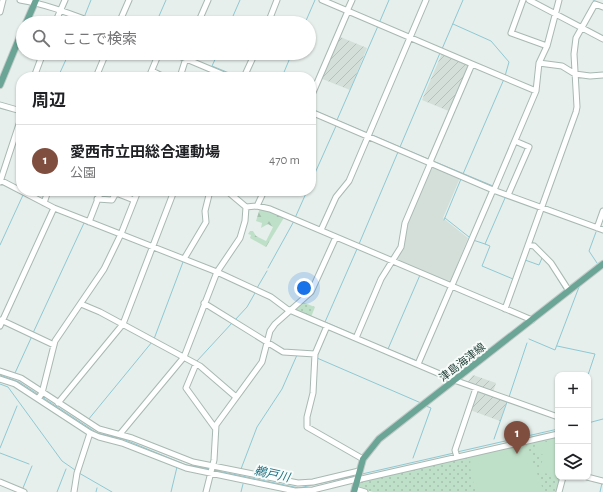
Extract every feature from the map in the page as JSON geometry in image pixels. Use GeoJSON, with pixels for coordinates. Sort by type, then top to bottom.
{"type":"FeatureCollection","features":[{"type":"Feature","properties":{"kind":"main road"},"geometry":{"type":"LineString","coordinates":[[29,16],[35,1]]}},
{"type":"Feature","properties":{"kind":"main road"},"geometry":{"type":"LineString","coordinates":[[0,85],[16,46]]}},
{"type":"Feature","properties":{"kind":"main road","name":"津島海津線"},"geometry":{"type":"LineString","coordinates":[[354,491],[363,459],[379,439],[603,264]]}},
{"type":"Feature","properties":{"kind":"street"},"geometry":{"type":"LineString","coordinates":[[0,12],[3,0]]}},
{"type":"Feature","properties":{"kind":"street"},"geometry":{"type":"LineString","coordinates":[[20,0],[35,1],[76,16]]}},
{"type":"Feature","properties":{"kind":"street"},"geometry":{"type":"LineString","coordinates":[[58,16],[65,0]]}},
{"type":"Feature","properties":{"kind":"street"},"geometry":{"type":"LineString","coordinates":[[122,16],[128,0]]}},
{"type":"Feature","properties":{"kind":"street"},"geometry":{"type":"LineString","coordinates":[[201,16],[208,0]]}},
{"type":"Feature","properties":{"kind":"street"},"geometry":{"type":"LineString","coordinates":[[271,16],[277,0]]}},
{"type":"Feature","properties":{"kind":"street"},"geometry":{"type":"LineString","coordinates":[[322,0],[536,91]]}},
{"type":"Feature","properties":{"kind":"street"},"geometry":{"type":"LineString","coordinates":[[316,85],[352,0]]}},
{"type":"Feature","properties":{"kind":"street"},"geometry":{"type":"LineString","coordinates":[[321,230],[336,197],[349,181],[426,0]]}},
{"type":"Feature","properties":{"kind":"street"},"geometry":{"type":"LineString","coordinates":[[523,0],[511,33],[547,46]]}},
{"type":"Feature","properties":{"kind":"street"},"geometry":{"type":"LineString","coordinates":[[529,0],[603,39]]}},
{"type":"Feature","properties":{"kind":"street"},"geometry":{"type":"LineString","coordinates":[[418,364],[536,91],[539,63],[547,46],[558,0]]}},
{"type":"Feature","properties":{"kind":"street"},"geometry":{"type":"LineString","coordinates":[[505,309],[576,112],[576,74],[574,54],[576,38],[595,4],[603,8]]}},
{"type":"Feature","properties":{"kind":"street"},"geometry":{"type":"LineString","coordinates":[[36,72],[40,60]]}},
{"type":"Feature","properties":{"kind":"street"},"geometry":{"type":"LineString","coordinates":[[98,72],[103,60]]}},
{"type":"Feature","properties":{"kind":"street"},"geometry":{"type":"LineString","coordinates":[[152,71],[156,60]]}},
{"type":"Feature","properties":{"kind":"street"},"geometry":{"type":"LineString","coordinates":[[181,72],[185,60]]}},
{"type":"Feature","properties":{"kind":"street"},"geometry":{"type":"LineString","coordinates":[[194,60],[219,72]]}},
{"type":"Feature","properties":{"kind":"street"},"geometry":{"type":"LineString","coordinates":[[246,72],[252,60]]}},
{"type":"Feature","properties":{"kind":"street"},"geometry":{"type":"LineString","coordinates":[[539,63],[562,66],[576,74],[590,76],[603,75]]}},
{"type":"Feature","properties":{"kind":"street"},"geometry":{"type":"LineString","coordinates":[[356,338],[381,279],[401,247],[405,223],[472,64]]}},
{"type":"Feature","properties":{"kind":"street"},"geometry":{"type":"LineString","coordinates":[[0,105],[16,110]]}},
{"type":"Feature","properties":{"kind":"street"},"geometry":{"type":"LineString","coordinates":[[316,114],[431,162],[493,190],[600,229]]}},
{"type":"Feature","properties":{"kind":"street"},"geometry":{"type":"LineString","coordinates":[[16,133],[0,181],[16,189]]}},
{"type":"Feature","properties":{"kind":"street"},"geometry":{"type":"LineString","coordinates":[[508,195],[529,147],[515,141]]}},
{"type":"Feature","properties":{"kind":"street"},"geometry":{"type":"LineString","coordinates":[[30,196],[54,208],[217,272],[271,297],[291,311],[454,380],[555,416]]}},
{"type":"Feature","properties":{"kind":"street"},"geometry":{"type":"LineString","coordinates":[[44,203],[46,196]]}},
{"type":"Feature","properties":{"kind":"street"},"geometry":{"type":"LineString","coordinates":[[89,222],[99,196]]}},
{"type":"Feature","properties":{"kind":"street"},"geometry":{"type":"LineString","coordinates":[[98,199],[112,200],[113,196]]}},
{"type":"Feature","properties":{"kind":"street"},"geometry":{"type":"LineString","coordinates":[[124,196],[134,200]]}},
{"type":"Feature","properties":{"kind":"street"},"geometry":{"type":"LineString","coordinates":[[38,399],[42,392],[55,341],[104,269],[136,196]]}},
{"type":"Feature","properties":{"kind":"street"},"geometry":{"type":"LineString","coordinates":[[58,403],[123,324],[172,196]]}},
{"type":"Feature","properties":{"kind":"street"},"geometry":{"type":"LineString","coordinates":[[184,259],[206,222],[205,211],[209,196]]}},
{"type":"Feature","properties":{"kind":"street"},"geometry":{"type":"LineString","coordinates":[[233,196],[246,207],[257,206],[270,209],[532,320]]}},
{"type":"Feature","properties":{"kind":"street"},"geometry":{"type":"LineString","coordinates":[[257,206],[262,196]]}},
{"type":"Feature","properties":{"kind":"street"},"geometry":{"type":"LineString","coordinates":[[120,434],[184,357],[217,272],[240,238],[245,221],[246,207]]}},
{"type":"Feature","properties":{"kind":"street"},"geometry":{"type":"LineString","coordinates":[[0,326],[1,320],[54,208]]}},
{"type":"Feature","properties":{"kind":"street"},"geometry":{"type":"LineString","coordinates":[[600,229],[603,211]]}},
{"type":"Feature","properties":{"kind":"street"},"geometry":{"type":"LineString","coordinates":[[600,229],[603,219]]}},
{"type":"Feature","properties":{"kind":"street"},"geometry":{"type":"LineString","coordinates":[[206,492],[212,466],[215,428],[262,362],[270,331],[274,324],[291,311],[313,290],[336,237]]}},
{"type":"Feature","properties":{"kind":"street"},"geometry":{"type":"LineString","coordinates":[[528,245],[534,246],[551,263],[569,291]]}},
{"type":"Feature","properties":{"kind":"street"},"geometry":{"type":"LineString","coordinates":[[204,303],[285,353],[315,354]]}},
{"type":"Feature","properties":{"kind":"street"},"geometry":{"type":"LineString","coordinates":[[81,304],[100,312],[196,364],[204,369],[236,397]]}},
{"type":"Feature","properties":{"kind":"street"},"geometry":{"type":"LineString","coordinates":[[1,320],[54,345]]}},
{"type":"Feature","properties":{"kind":"street"},"geometry":{"type":"LineString","coordinates":[[327,326],[315,354],[313,393],[307,417],[307,427],[363,459]]}},
{"type":"Feature","properties":{"kind":"street"},"geometry":{"type":"LineString","coordinates":[[196,364],[186,388],[215,428]]}},
{"type":"Feature","properties":{"kind":"street"},"geometry":{"type":"LineString","coordinates":[[0,371],[16,376],[94,426],[120,434],[188,460],[298,483],[358,476]]}},
{"type":"Feature","properties":{"kind":"street"},"geometry":{"type":"LineString","coordinates":[[0,380],[15,384],[90,433],[122,443],[186,468],[299,491],[313,490],[358,476],[456,454],[555,435]]}},
{"type":"Feature","properties":{"kind":"street"},"geometry":{"type":"LineString","coordinates":[[456,454],[476,388]]}},
{"type":"Feature","properties":{"kind":"street"},"geometry":{"type":"LineString","coordinates":[[74,492],[77,472],[90,433]]}},
{"type":"Feature","properties":{"kind":"street"},"geometry":{"type":"LineString","coordinates":[[591,478],[603,481]]}},
{"type":"Feature","properties":{"kind":"street"},"geometry":{"type":"LineString","coordinates":[[559,492],[562,480]]}},
{"type":"Feature","properties":{"kind":"street"},"geometry":{"type":"LineString","coordinates":[[0,482],[21,491]]}},
{"type":"Feature","properties":{"kind":"street"},"geometry":{"type":"LineString","coordinates":[[354,491],[365,492]]}},
{"type":"Feature","properties":{"kind":"shaded area"},"geometry":{"type":"Polygon","coordinates":[[[338,36],[367,48],[350,90],[320,78],[338,36]]]}},
{"type":"Feature","properties":{"kind":"shaded area"},"geometry":{"type":"Polygon","coordinates":[[[442,53],[470,66],[451,112],[422,100],[442,53]]]}},
{"type":"Feature","properties":{"kind":"shaded area"},"geometry":{"type":"Polygon","coordinates":[[[431,165],[460,178],[443,218],[468,238],[450,283],[395,260],[404,231],[431,165]]]}},
{"type":"Feature","properties":{"kind":"shaded area"},"geometry":{"type":"Polygon","coordinates":[[[473,375],[496,383],[493,392],[467,383],[473,375]]]}},
{"type":"Feature","properties":{"kind":"shaded area"},"geometry":{"type":"Polygon","coordinates":[[[477,390],[507,401],[500,421],[470,410],[477,390]]]}},
{"type":"Feature","properties":{"kind":"green space"},"geometry":{"type":"Polygon","coordinates":[[[260,208],[285,216],[266,247],[250,238],[251,235],[248,234],[250,231],[253,231],[256,236],[266,241],[273,227],[268,224],[261,228],[262,223],[256,221],[260,208]]]}},
{"type":"Feature","properties":{"kind":"green space"},"geometry":{"type":"Polygon","coordinates":[[[302,302],[315,307],[311,317],[294,310],[302,302]]]}},
{"type":"Feature","properties":{"kind":"green space"},"geometry":{"type":"Polygon","coordinates":[[[555,436],[555,480],[561,480],[558,492],[373,492],[359,488],[361,480],[555,436]]]}},
{"type":"Feature","properties":{"kind":"green space"},"geometry":{"type":"Polygon","coordinates":[[[548,439],[555,440],[555,475],[539,472],[544,455],[533,452],[536,442],[547,442],[548,439]]]}},
{"type":"Feature","properties":{"kind":"green space"},"geometry":{"type":"Polygon","coordinates":[[[526,444],[544,492],[476,492],[470,468],[471,459],[473,456],[526,444]]]}},
{"type":"Feature","properties":{"kind":"waterway"},"geometry":{"type":"LineString","coordinates":[[85,15],[91,0]]}},
{"type":"Feature","properties":{"kind":"waterway"},"geometry":{"type":"LineString","coordinates":[[159,16],[166,0]]}},
{"type":"Feature","properties":{"kind":"waterway"},"geometry":{"type":"LineString","coordinates":[[233,16],[240,0]]}},
{"type":"Feature","properties":{"kind":"waterway"},"geometry":{"type":"LineString","coordinates":[[308,16],[315,0]]}},
{"type":"Feature","properties":{"kind":"waterway"},"geometry":{"type":"LineString","coordinates":[[380,21],[389,0]]}},
{"type":"Feature","properties":{"kind":"waterway"},"geometry":{"type":"LineString","coordinates":[[442,49],[463,0]]}},
{"type":"Feature","properties":{"kind":"waterway"},"geometry":{"type":"LineString","coordinates":[[593,0],[599,3]]}},
{"type":"Feature","properties":{"kind":"waterway"},"geometry":{"type":"LineString","coordinates":[[453,24],[491,41],[509,62],[505,76]]}},
{"type":"Feature","properties":{"kind":"waterway"},"geometry":{"type":"LineString","coordinates":[[337,120],[378,26]]}},
{"type":"Feature","properties":{"kind":"waterway"},"geometry":{"type":"LineString","coordinates":[[400,147],[440,53]]}},
{"type":"Feature","properties":{"kind":"waterway"},"geometry":{"type":"LineString","coordinates":[[60,72],[66,60]]}},
{"type":"Feature","properties":{"kind":"waterway"},"geometry":{"type":"LineString","coordinates":[[215,60],[212,66],[227,72]]}},
{"type":"Feature","properties":{"kind":"waterway"},"geometry":{"type":"LineString","coordinates":[[284,72],[289,60]]}},
{"type":"Feature","properties":{"kind":"waterway"},"geometry":{"type":"LineString","coordinates":[[463,174],[504,79]]}},
{"type":"Feature","properties":{"kind":"waterway"},"geometry":{"type":"LineString","coordinates":[[316,111],[367,133]]}},
{"type":"Feature","properties":{"kind":"waterway"},"geometry":{"type":"LineString","coordinates":[[316,171],[336,126]]}},
{"type":"Feature","properties":{"kind":"waterway"},"geometry":{"type":"LineString","coordinates":[[372,135],[428,159]]}},
{"type":"Feature","properties":{"kind":"waterway"},"geometry":{"type":"LineString","coordinates":[[359,244],[398,152]]}},
{"type":"Feature","properties":{"kind":"waterway"},"geometry":{"type":"LineString","coordinates":[[433,161],[493,186]]}},
{"type":"Feature","properties":{"kind":"waterway"},"geometry":{"type":"LineString","coordinates":[[444,220],[461,179]]}},
{"type":"Feature","properties":{"kind":"waterway"},"geometry":{"type":"LineString","coordinates":[[511,194],[539,204]]}},
{"type":"Feature","properties":{"kind":"waterway"},"geometry":{"type":"LineString","coordinates":[[0,245],[23,196]]}},
{"type":"Feature","properties":{"kind":"waterway"},"geometry":{"type":"LineString","coordinates":[[295,218],[305,196]]}},
{"type":"Feature","properties":{"kind":"waterway"},"geometry":{"type":"LineString","coordinates":[[505,198],[485,244],[490,246],[482,266],[513,279]]}},
{"type":"Feature","properties":{"kind":"waterway"},"geometry":{"type":"LineString","coordinates":[[545,206],[575,217]]}},
{"type":"Feature","properties":{"kind":"waterway"},"geometry":{"type":"LineString","coordinates":[[445,218],[469,237]]}},
{"type":"Feature","properties":{"kind":"waterway"},"geometry":{"type":"LineString","coordinates":[[268,268],[294,221]]}},
{"type":"Feature","properties":{"kind":"waterway"},"geometry":{"type":"LineString","coordinates":[[33,333],[84,223],[87,224]]}},
{"type":"Feature","properties":{"kind":"waterway"},"geometry":{"type":"LineString","coordinates":[[596,232],[589,251],[597,263]]}},
{"type":"Feature","properties":{"kind":"waterway"},"geometry":{"type":"LineString","coordinates":[[473,240],[485,244]]}},
{"type":"Feature","properties":{"kind":"waterway"},"geometry":{"type":"LineString","coordinates":[[355,335],[325,322],[357,249]]}},
{"type":"Feature","properties":{"kind":"waterway"},"geometry":{"type":"LineString","coordinates":[[525,260],[539,265],[542,258],[543,259]]}},
{"type":"Feature","properties":{"kind":"waterway"},"geometry":{"type":"LineString","coordinates":[[154,339],[183,262]]}},
{"type":"Feature","properties":{"kind":"waterway"},"geometry":{"type":"LineString","coordinates":[[257,288],[267,271]]}},
{"type":"Feature","properties":{"kind":"waterway"},"geometry":{"type":"LineString","coordinates":[[388,349],[420,275]]}},
{"type":"Feature","properties":{"kind":"waterway"},"geometry":{"type":"LineString","coordinates":[[558,279],[564,289]]}},
{"type":"Feature","properties":{"kind":"waterway"},"geometry":{"type":"LineString","coordinates":[[529,339],[555,350],[579,287]]}},
{"type":"Feature","properties":{"kind":"waterway"},"geometry":{"type":"LineString","coordinates":[[235,320],[247,307],[255,293]]}},
{"type":"Feature","properties":{"kind":"waterway"},"geometry":{"type":"LineString","coordinates":[[197,361],[232,323]]}},
{"type":"Feature","properties":{"kind":"waterway"},"geometry":{"type":"LineString","coordinates":[[15,373],[32,336]]}},
{"type":"Feature","properties":{"kind":"waterway"},"geometry":{"type":"LineString","coordinates":[[88,420],[152,342]]}},
{"type":"Feature","properties":{"kind":"waterway"},"geometry":{"type":"LineString","coordinates":[[509,397],[527,343]]}},
{"type":"Feature","properties":{"kind":"waterway"},"geometry":{"type":"LineString","coordinates":[[375,344],[415,360]]}},
{"type":"Feature","properties":{"kind":"waterway"},"geometry":{"type":"LineString","coordinates":[[557,346],[595,354],[589,372]]}},
{"type":"Feature","properties":{"kind":"waterway"},"geometry":{"type":"LineString","coordinates":[[241,469],[257,427],[282,389],[297,355]]}},
{"type":"Feature","properties":{"kind":"waterway"},"geometry":{"type":"LineString","coordinates":[[317,358],[421,403]]}},
{"type":"Feature","properties":{"kind":"waterway"},"geometry":{"type":"LineString","coordinates":[[422,364],[453,377]]}},
{"type":"Feature","properties":{"kind":"waterway","name":"鵜戸川"},"geometry":{"type":"LineString","coordinates":[[0,375],[19,382],[39,395]]}},
{"type":"Feature","properties":{"kind":"waterway"},"geometry":{"type":"LineString","coordinates":[[0,384],[8,387],[62,461],[75,470]]}},
{"type":"Feature","properties":{"kind":"waterway","name":"鵜戸川"},"geometry":{"type":"LineString","coordinates":[[42,397],[97,433],[123,439],[186,465],[210,469]]}},
{"type":"Feature","properties":{"kind":"waterway"},"geometry":{"type":"LineString","coordinates":[[494,439],[507,402]]}},
{"type":"Feature","properties":{"kind":"waterway"},"geometry":{"type":"LineString","coordinates":[[0,448],[17,406]]}},
{"type":"Feature","properties":{"kind":"waterway"},"geometry":{"type":"LineString","coordinates":[[413,458],[431,408],[426,406]]}},
{"type":"Feature","properties":{"kind":"waterway","name":"鵜戸川"},"geometry":{"type":"LineString","coordinates":[[591,422],[603,419]]}},
{"type":"Feature","properties":{"kind":"waterway","name":"鵜戸川"},"geometry":{"type":"LineString","coordinates":[[457,452],[555,430]]}},
{"type":"Feature","properties":{"kind":"waterway"},"geometry":{"type":"LineString","coordinates":[[0,453],[29,464]]}},
{"type":"Feature","properties":{"kind":"waterway","name":"鵜戸川"},"geometry":{"type":"LineString","coordinates":[[362,474],[454,453]]}},
{"type":"Feature","properties":{"kind":"waterway"},"geometry":{"type":"LineString","coordinates":[[23,488],[32,466]]}},
{"type":"Feature","properties":{"kind":"waterway"},"geometry":{"type":"LineString","coordinates":[[171,492],[177,467]]}},
{"type":"Feature","properties":{"kind":"waterway"},"geometry":{"type":"LineString","coordinates":[[57,492],[66,469]]}},
{"type":"Feature","properties":{"kind":"waterway","name":"鵜戸川"},"geometry":{"type":"LineString","coordinates":[[213,470],[299,488],[357,475]]}},
{"type":"Feature","properties":{"kind":"waterway"},"geometry":{"type":"LineString","coordinates":[[79,473],[112,492]]}},
{"type":"Feature","properties":{"kind":"waterway"},"geometry":{"type":"LineString","coordinates":[[600,492],[602,483]]}},
{"type":"Feature","properties":{"kind":"waterway"},"geometry":{"type":"LineString","coordinates":[[241,492],[243,484]]}},
{"type":"Feature","properties":{"kind":"waterway"},"geometry":{"type":"LineString","coordinates":[[96,492],[97,488]]}},
{"type":"Feature","properties":{"kind":"place","name":"愛西市立田総合運動場"},"geometry":{"type":"Point","coordinates":[517,454]}}]}
